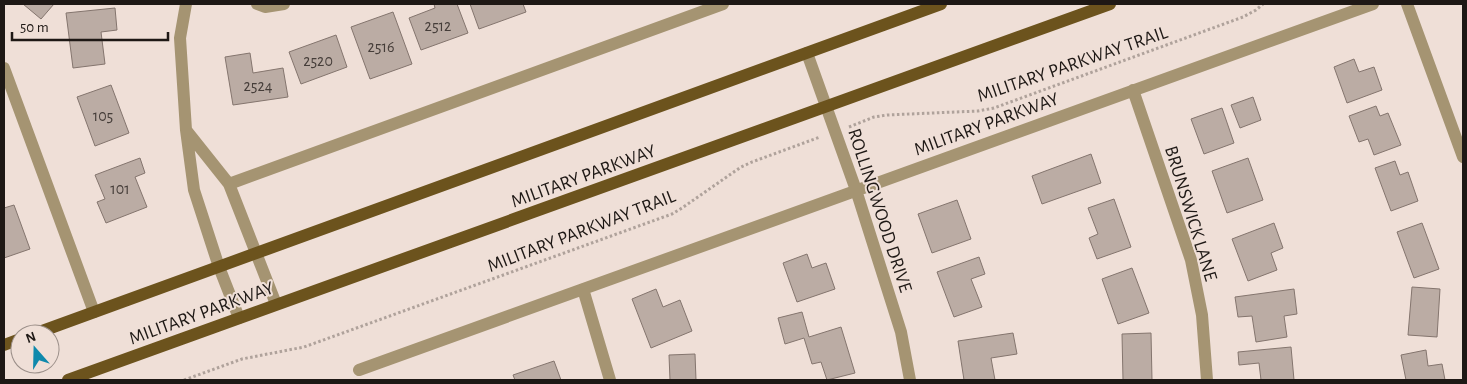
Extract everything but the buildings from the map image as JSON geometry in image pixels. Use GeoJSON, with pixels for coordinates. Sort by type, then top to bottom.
{"type":"FeatureCollection","features":[{"type":"Feature","properties":{"kind":"main road","name":"MILITARY PARKWAY"},"geometry":{"type":"LineString","coordinates":[[60,324],[941,4]]}},
{"type":"Feature","properties":{"kind":"main road","name":"MILITARY PARKWAY"},"geometry":{"type":"LineString","coordinates":[[68,380],[1110,4]]}},
{"type":"Feature","properties":{"kind":"street"},"geometry":{"type":"LineString","coordinates":[[186,4],[180,38],[186,130],[194,190],[239,318]]}},
{"type":"Feature","properties":{"kind":"street"},"geometry":{"type":"LineString","coordinates":[[257,4],[265,7],[284,4]]}},
{"type":"Feature","properties":{"kind":"street"},"geometry":{"type":"LineString","coordinates":[[229,184],[723,4]]}},
{"type":"Feature","properties":{"kind":"street","name":"MILITARY PARKWAY"},"geometry":{"type":"LineString","coordinates":[[359,370],[1373,4]]}},
{"type":"Feature","properties":{"kind":"street"},"geometry":{"type":"LineString","coordinates":[[1407,4],[1463,157]]}},
{"type":"Feature","properties":{"kind":"street","name":"ROLLINGWOOD DRIVE"},"geometry":{"type":"LineString","coordinates":[[807,53],[856,190],[901,332],[910,380]]}},
{"type":"Feature","properties":{"kind":"street"},"geometry":{"type":"LineString","coordinates":[[4,68],[94,312]]}},
{"type":"Feature","properties":{"kind":"street","name":"BRUNSWICK LANE"},"geometry":{"type":"LineString","coordinates":[[1133,90],[1191,260],[1202,315],[1207,380]]}},
{"type":"Feature","properties":{"kind":"street"},"geometry":{"type":"LineString","coordinates":[[186,130],[229,184],[276,304]]}},
{"type":"Feature","properties":{"kind":"street"},"geometry":{"type":"LineString","coordinates":[[583,289],[610,380]]}},
{"type":"Feature","properties":{"kind":"path","name":"MILITARY PARKWAY TRAIL"},"geometry":{"type":"LineString","coordinates":[[184,380],[242,359],[304,347],[672,214],[741,167],[874,117],[978,111],[994,108],[1243,17],[1263,4]]}}]}
